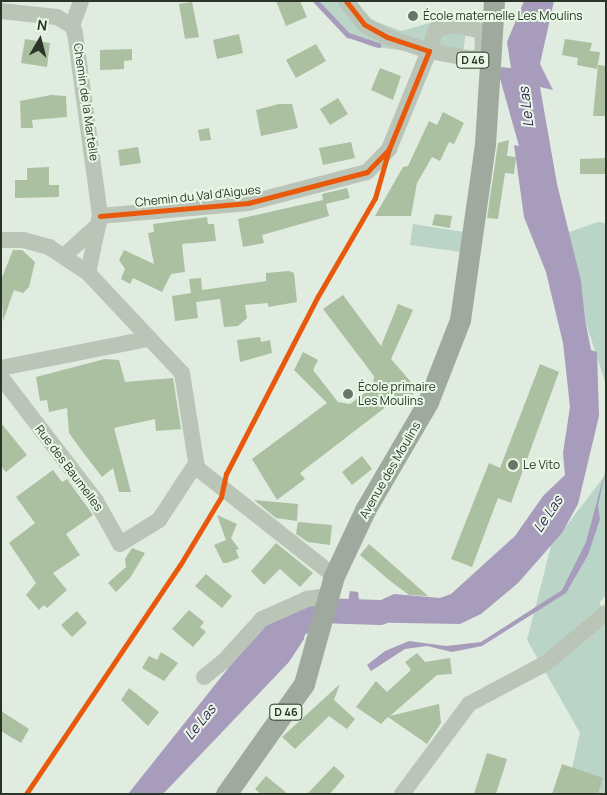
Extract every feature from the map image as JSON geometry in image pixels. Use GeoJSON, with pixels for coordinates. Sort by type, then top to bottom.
{"type":"FeatureCollection","features":[{"type":"Feature","properties":{"kind":"main road","name":"Avenue des Moulins"},"geometry":{"type":"LineString","coordinates":[[226,794],[300,692],[334,576],[366,510],[428,402],[460,320],[485,121],[486,90],[481,46],[492,1]]}},
{"type":"Feature","properties":{"kind":"main road","name":"D 46"},"geometry":{"type":"LineString","coordinates":[[481,46],[474,84],[485,121]]}},
{"type":"Feature","properties":{"kind":"street"},"geometry":{"type":"LineString","coordinates":[[72,26],[81,1]]}},
{"type":"Feature","properties":{"kind":"street"},"geometry":{"type":"LineString","coordinates":[[346,1],[364,24],[387,37],[406,40],[429,51],[481,46]]}},
{"type":"Feature","properties":{"kind":"street","name":"Chemin de la Martelle"},"geometry":{"type":"LineString","coordinates":[[1,11],[56,17],[72,26],[90,118],[100,220],[88,273]]}},
{"type":"Feature","properties":{"kind":"street"},"geometry":{"type":"LineString","coordinates":[[406,40],[436,29],[481,46]]}},
{"type":"Feature","properties":{"kind":"street","name":"Chemin du Val d'Aigues"},"geometry":{"type":"LineString","coordinates":[[100,220],[248,203],[366,172],[390,149],[436,29]]}},
{"type":"Feature","properties":{"kind":"street"},"geometry":{"type":"LineString","coordinates":[[64,256],[100,220]]}},
{"type":"Feature","properties":{"kind":"street"},"geometry":{"type":"LineString","coordinates":[[1,240],[35,242],[64,256],[88,273],[184,377],[195,465],[334,576]]}},
{"type":"Feature","properties":{"kind":"street"},"geometry":{"type":"LineString","coordinates":[[1,368],[148,339]]}},
{"type":"Feature","properties":{"kind":"street","name":"Rue des Baumelles"},"geometry":{"type":"LineString","coordinates":[[1,377],[96,501],[120,544],[159,520],[195,465]]}},
{"type":"Feature","properties":{"kind":"street"},"geometry":{"type":"LineString","coordinates":[[204,677],[224,661],[262,619],[307,599],[324,606]]}},
{"type":"Feature","properties":{"kind":"street"},"geometry":{"type":"LineString","coordinates":[[402,794],[469,704],[546,663],[606,612]]}},
{"type":"Feature","properties":{"kind":"green space"},"geometry":{"type":"Polygon","coordinates":[[[318,1],[356,1],[372,20],[401,31],[469,12],[462,59],[370,46],[348,32],[318,1]]]}},
{"type":"Feature","properties":{"kind":"green space"},"geometry":{"type":"Polygon","coordinates":[[[598,222],[606,223],[606,385],[558,236],[598,222]]]}},
{"type":"Feature","properties":{"kind":"green space"},"geometry":{"type":"Polygon","coordinates":[[[413,224],[464,232],[461,252],[410,245],[413,224]]]}},
{"type":"Feature","properties":{"kind":"green space"},"geometry":{"type":"Polygon","coordinates":[[[606,474],[606,595],[599,603],[606,611],[606,794],[566,794],[580,733],[527,640],[551,546],[606,474]]]}},
{"type":"Feature","properties":{"kind":"water"},"geometry":{"type":"Polygon","coordinates":[[[524,1],[554,1],[540,64],[553,90],[540,87],[557,184],[581,281],[591,350],[597,352],[599,416],[578,504],[562,533],[518,583],[481,614],[460,624],[344,622],[350,591],[358,592],[359,600],[381,600],[394,594],[440,598],[451,594],[515,536],[543,496],[565,475],[563,453],[570,407],[563,343],[546,272],[524,217],[514,145],[519,146],[499,75],[501,67],[511,68],[507,42],[524,1]]]}},
{"type":"Feature","properties":{"kind":"water"},"geometry":{"type":"Polygon","coordinates":[[[606,468],[598,506],[600,519],[588,555],[566,593],[482,646],[452,652],[427,646],[405,649],[371,671],[367,665],[385,651],[409,641],[446,646],[481,642],[562,590],[586,542],[606,468]]]}},
{"type":"Feature","properties":{"kind":"water"},"geometry":{"type":"Polygon","coordinates":[[[310,607],[304,639],[289,662],[163,794],[128,794],[261,627],[310,607]]]}},
{"type":"Feature","properties":{"kind":"building"},"geometry":{"type":"Polygon","coordinates":[[[276,1],[300,1],[307,17],[286,26],[276,1]]]}},
{"type":"Feature","properties":{"kind":"building"},"geometry":{"type":"Polygon","coordinates":[[[192,2],[199,37],[185,39],[179,4],[192,2]]]}},
{"type":"Feature","properties":{"kind":"building"},"geometry":{"type":"Polygon","coordinates":[[[239,34],[243,53],[217,59],[213,40],[239,34]]]}},
{"type":"Feature","properties":{"kind":"building"},"geometry":{"type":"Polygon","coordinates":[[[25,39],[50,43],[47,67],[21,63],[25,39]]]}},
{"type":"Feature","properties":{"kind":"building"},"geometry":{"type":"Polygon","coordinates":[[[565,39],[592,43],[590,51],[600,52],[597,69],[577,65],[578,58],[562,55],[565,39]]]}},
{"type":"Feature","properties":{"kind":"building"},"geometry":{"type":"Polygon","coordinates":[[[316,44],[326,61],[296,78],[286,60],[316,44]]]}},
{"type":"Feature","properties":{"kind":"building"},"geometry":{"type":"Polygon","coordinates":[[[132,49],[132,60],[124,61],[124,69],[100,70],[100,50],[132,49]]]}},
{"type":"Feature","properties":{"kind":"building"},"geometry":{"type":"Polygon","coordinates":[[[598,65],[606,66],[606,116],[593,116],[598,65]]]}},
{"type":"Feature","properties":{"kind":"building"},"geometry":{"type":"Polygon","coordinates":[[[380,68],[401,76],[393,100],[371,90],[380,68]]]}},
{"type":"Feature","properties":{"kind":"building"},"geometry":{"type":"Polygon","coordinates":[[[51,95],[66,96],[67,117],[32,120],[33,128],[21,128],[20,101],[51,95]]]}},
{"type":"Feature","properties":{"kind":"building"},"geometry":{"type":"Polygon","coordinates":[[[338,98],[348,114],[330,125],[320,109],[338,98]]]}},
{"type":"Feature","properties":{"kind":"building"},"geometry":{"type":"Polygon","coordinates":[[[279,104],[292,104],[298,128],[261,136],[256,110],[279,104]]]}},
{"type":"Feature","properties":{"kind":"building"},"geometry":{"type":"Polygon","coordinates":[[[443,112],[464,123],[454,144],[449,142],[440,161],[432,157],[417,183],[411,216],[375,216],[403,167],[408,166],[429,121],[437,125],[443,112]]]}},
{"type":"Feature","properties":{"kind":"building"},"geometry":{"type":"Polygon","coordinates":[[[209,128],[211,140],[200,141],[198,130],[209,128]]]}},
{"type":"Feature","properties":{"kind":"building"},"geometry":{"type":"Polygon","coordinates":[[[509,140],[507,156],[516,157],[514,174],[505,173],[498,219],[487,218],[498,143],[509,140]]]}},
{"type":"Feature","properties":{"kind":"building"},"geometry":{"type":"Polygon","coordinates":[[[351,142],[355,158],[323,165],[319,148],[351,142]]]}},
{"type":"Feature","properties":{"kind":"building"},"geometry":{"type":"Polygon","coordinates":[[[138,147],[141,163],[120,166],[118,150],[138,147]]]}},
{"type":"Feature","properties":{"kind":"building"},"geometry":{"type":"Polygon","coordinates":[[[606,158],[606,174],[580,174],[580,159],[606,158]]]}},
{"type":"Feature","properties":{"kind":"building"},"geometry":{"type":"Polygon","coordinates":[[[49,167],[49,185],[59,185],[59,197],[15,198],[15,180],[27,180],[27,168],[49,167]]]}},
{"type":"Feature","properties":{"kind":"building"},"geometry":{"type":"Polygon","coordinates":[[[347,188],[350,198],[326,204],[329,216],[262,235],[264,243],[243,247],[238,219],[323,200],[322,194],[347,188]]]}},
{"type":"Feature","properties":{"kind":"building"},"geometry":{"type":"Polygon","coordinates":[[[435,214],[452,216],[450,228],[432,225],[435,214]]]}},
{"type":"Feature","properties":{"kind":"building"},"geometry":{"type":"Polygon","coordinates":[[[207,217],[208,224],[214,224],[216,241],[182,244],[185,272],[171,274],[162,292],[133,278],[130,284],[121,279],[125,269],[119,260],[124,250],[154,264],[148,233],[154,232],[153,224],[207,217]]]}},
{"type":"Feature","properties":{"kind":"building"},"geometry":{"type":"Polygon","coordinates":[[[13,250],[22,250],[35,262],[29,287],[23,293],[14,290],[3,321],[1,280],[13,250]]]}},
{"type":"Feature","properties":{"kind":"building"},"geometry":{"type":"Polygon","coordinates":[[[289,271],[294,273],[297,302],[268,307],[268,303],[245,305],[247,318],[238,326],[224,327],[220,299],[196,302],[198,318],[175,321],[172,296],[191,293],[189,279],[201,278],[202,290],[266,281],[266,273],[289,271]]]}},
{"type":"Feature","properties":{"kind":"building"},"geometry":{"type":"Polygon","coordinates":[[[343,295],[381,346],[398,304],[413,310],[391,359],[418,390],[402,402],[391,403],[300,473],[305,479],[277,500],[252,459],[327,403],[294,370],[303,352],[318,360],[313,370],[338,402],[350,404],[373,387],[374,376],[323,309],[343,295]]]}},
{"type":"Feature","properties":{"kind":"building"},"geometry":{"type":"Polygon","coordinates":[[[260,337],[261,342],[270,340],[272,353],[240,362],[237,340],[260,337]]]}},
{"type":"Feature","properties":{"kind":"building"},"geometry":{"type":"Polygon","coordinates":[[[105,359],[119,360],[125,382],[173,378],[181,429],[156,431],[155,419],[114,428],[131,492],[119,492],[113,468],[102,477],[82,451],[69,433],[67,408],[49,412],[47,400],[40,401],[36,377],[105,359]]]}},
{"type":"Feature","properties":{"kind":"building","name":"Le Vito"},"geometry":{"type":"Polygon","coordinates":[[[540,364],[559,372],[511,503],[498,498],[472,567],[451,559],[489,463],[500,468],[540,364]]]}},
{"type":"Feature","properties":{"kind":"building"},"geometry":{"type":"Polygon","coordinates":[[[1,423],[27,455],[6,472],[1,466],[1,423]]]}},
{"type":"Feature","properties":{"kind":"building"},"geometry":{"type":"Polygon","coordinates":[[[362,456],[372,469],[352,485],[342,472],[362,456]]]}},
{"type":"Feature","properties":{"kind":"building"},"geometry":{"type":"Polygon","coordinates":[[[53,470],[62,482],[67,479],[93,515],[66,534],[80,555],[53,573],[67,590],[47,608],[44,605],[39,610],[26,595],[36,583],[9,543],[35,523],[16,497],[53,470]]]}},
{"type":"Feature","properties":{"kind":"building"},"geometry":{"type":"Polygon","coordinates":[[[254,500],[298,504],[297,521],[276,518],[254,500]]]}},
{"type":"Feature","properties":{"kind":"building"},"geometry":{"type":"Polygon","coordinates":[[[217,515],[237,524],[231,538],[239,549],[236,550],[239,558],[227,563],[223,563],[214,545],[226,540],[217,515]]]}},
{"type":"Feature","properties":{"kind":"building"},"geometry":{"type":"Polygon","coordinates":[[[298,522],[332,525],[330,545],[308,542],[296,534],[298,522]]]}},
{"type":"Feature","properties":{"kind":"building"},"geometry":{"type":"Polygon","coordinates":[[[276,543],[313,573],[300,587],[280,569],[264,585],[251,571],[276,543]]]}},
{"type":"Feature","properties":{"kind":"building"},"geometry":{"type":"Polygon","coordinates":[[[369,544],[428,596],[409,595],[360,555],[369,544]]]}},
{"type":"Feature","properties":{"kind":"building"},"geometry":{"type":"Polygon","coordinates":[[[132,548],[145,553],[130,578],[116,592],[108,583],[126,567],[125,559],[132,548]]]}},
{"type":"Feature","properties":{"kind":"building"},"geometry":{"type":"Polygon","coordinates":[[[206,574],[232,596],[222,608],[195,586],[206,574]]]}},
{"type":"Feature","properties":{"kind":"building"},"geometry":{"type":"Polygon","coordinates":[[[189,610],[204,622],[200,627],[206,632],[193,647],[172,629],[189,610]]]}},
{"type":"Feature","properties":{"kind":"building"},"geometry":{"type":"Polygon","coordinates":[[[77,611],[87,623],[72,637],[61,625],[77,611]]]}},
{"type":"Feature","properties":{"kind":"building"},"geometry":{"type":"Polygon","coordinates":[[[161,652],[178,663],[164,681],[142,668],[149,656],[157,660],[161,652]]]}},
{"type":"Feature","properties":{"kind":"building"},"geometry":{"type":"Polygon","coordinates":[[[417,653],[425,662],[450,658],[452,674],[437,675],[390,716],[439,704],[441,723],[427,744],[388,717],[381,724],[356,707],[376,681],[387,692],[411,670],[405,662],[417,653]]]}},
{"type":"Feature","properties":{"kind":"building"},"geometry":{"type":"Polygon","coordinates":[[[340,684],[334,700],[355,719],[347,729],[329,716],[295,749],[282,737],[340,684]]]}},
{"type":"Feature","properties":{"kind":"building"},"geometry":{"type":"Polygon","coordinates":[[[129,688],[159,712],[148,726],[121,700],[129,688]]]}},
{"type":"Feature","properties":{"kind":"building"},"geometry":{"type":"Polygon","coordinates":[[[1,711],[29,729],[21,743],[1,731],[1,711]]]}},
{"type":"Feature","properties":{"kind":"building"},"geometry":{"type":"Polygon","coordinates":[[[487,753],[507,759],[496,794],[474,794],[487,753]]]}},
{"type":"Feature","properties":{"kind":"building"},"geometry":{"type":"Polygon","coordinates":[[[562,764],[603,778],[598,794],[552,794],[562,764]]]}},
{"type":"Feature","properties":{"kind":"building"},"geometry":{"type":"Polygon","coordinates":[[[334,766],[345,776],[330,794],[307,794],[334,766]]]}},
{"type":"Feature","properties":{"kind":"building"},"geometry":{"type":"Polygon","coordinates":[[[266,776],[288,794],[261,794],[255,789],[266,776]]]}},
{"type":"Feature","properties":{"kind":"waterway"},"geometry":{"type":"LineString","coordinates":[[316,1],[348,35],[378,45]]}},
{"type":"Feature","properties":{"kind":"waterway","name":"Le Las"},"geometry":{"type":"LineString","coordinates":[[280,636],[318,610],[380,612]]}},
{"type":"Feature","properties":{"kind":"cycle path"},"geometry":{"type":"LineString","coordinates":[[100,216],[248,203],[367,172],[389,149],[429,51],[387,37],[364,24],[346,1]]}},
{"type":"Feature","properties":{"kind":"cycle path"},"geometry":{"type":"LineString","coordinates":[[26,794],[180,565],[221,497],[226,474],[318,296],[375,198],[389,149]]}},
{"type":"Feature","properties":{"kind":"place","name":"École maternelle Les Moulins"},"geometry":{"type":"Point","coordinates":[413,16]}},
{"type":"Feature","properties":{"kind":"place","name":"École primaire Les Moulins"},"geometry":{"type":"Point","coordinates":[348,394]}},
{"type":"Feature","properties":{"kind":"place","name":"Le Vito"},"geometry":{"type":"Point","coordinates":[513,465]}}]}
